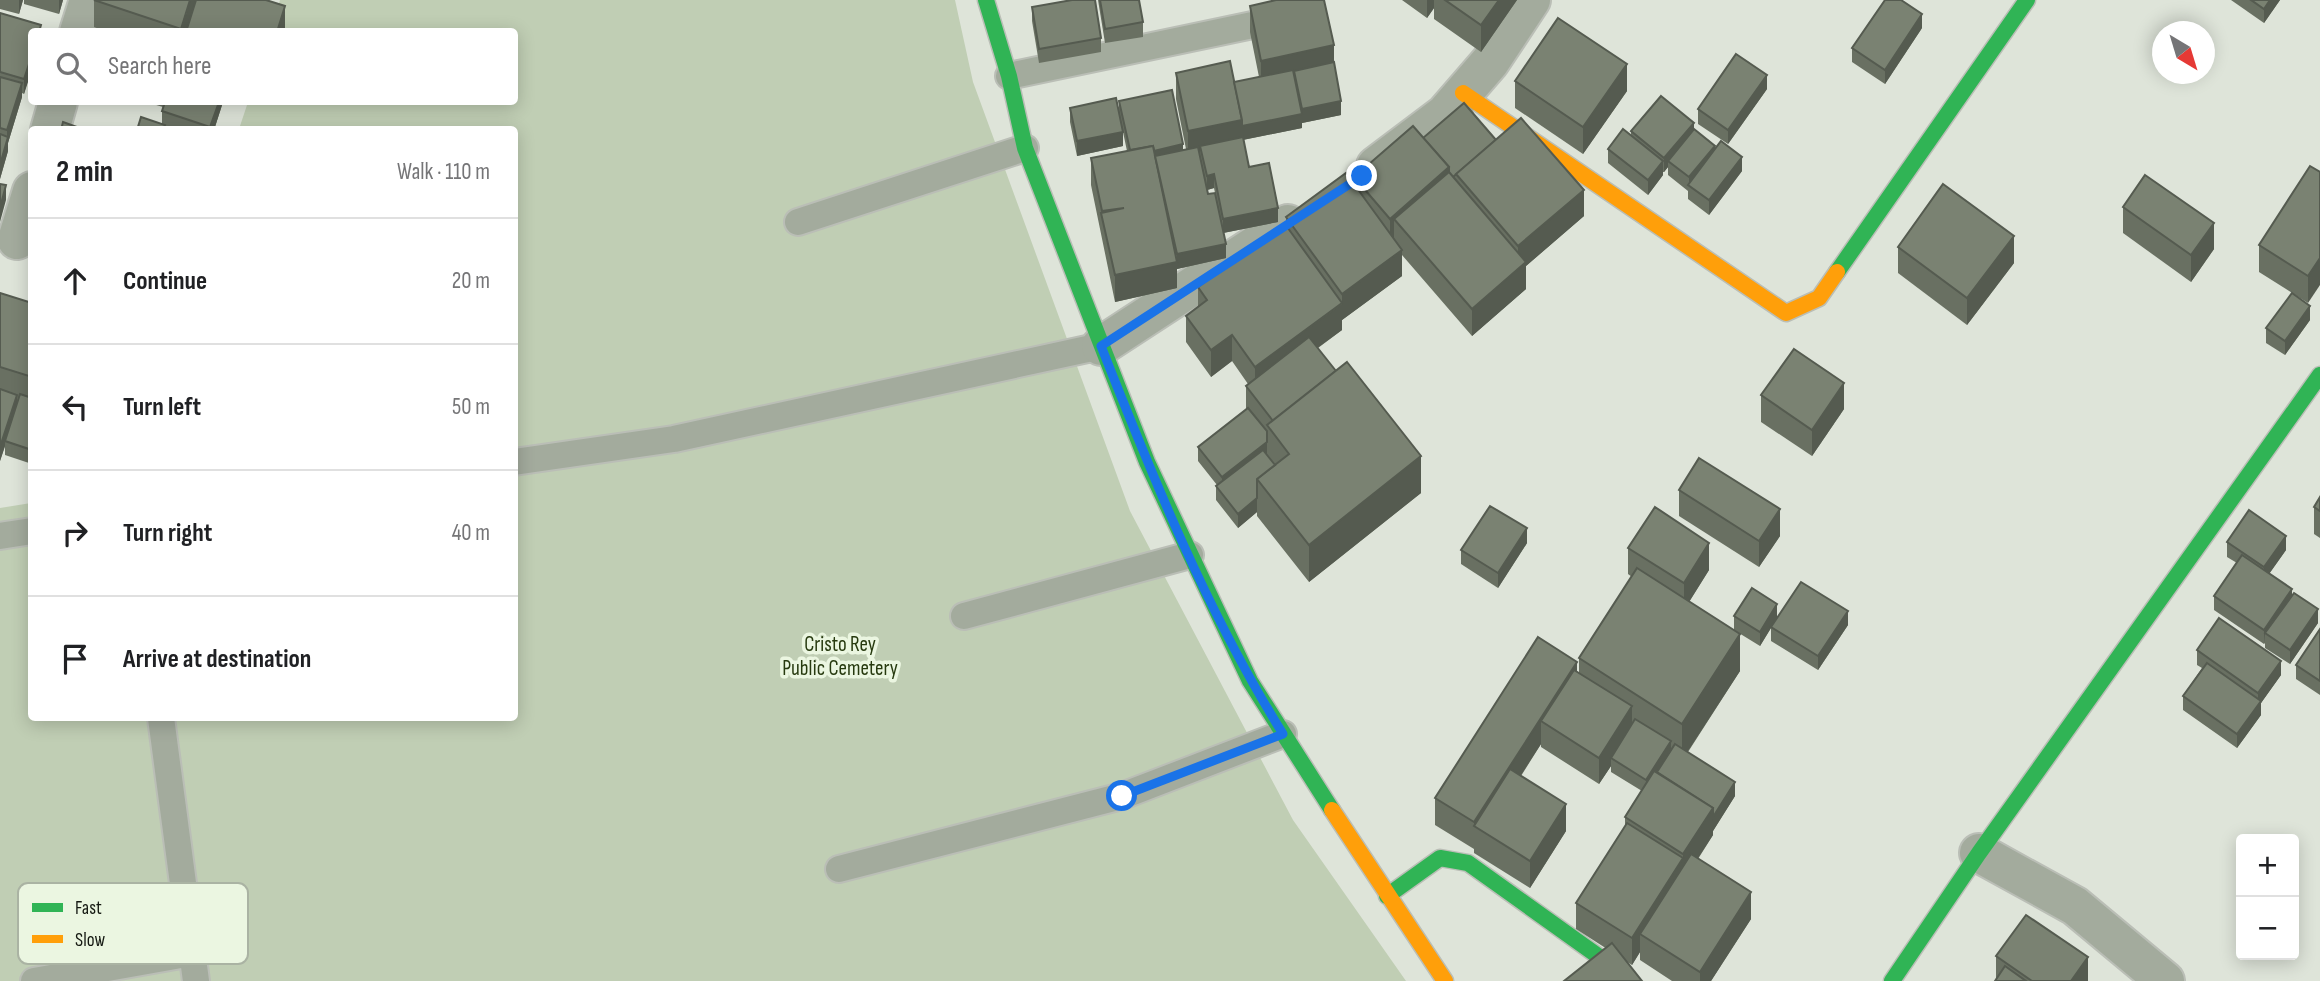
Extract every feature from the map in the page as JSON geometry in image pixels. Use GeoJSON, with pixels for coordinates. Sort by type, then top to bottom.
{"type":"FeatureCollection","features":[{"type":"Feature","properties":{"kind":"street"},"geometry":{"type":"LineString","coordinates":[[80,28],[89,0]]}},
{"type":"Feature","properties":{"kind":"street"},"geometry":{"type":"LineString","coordinates":[[986,0],[1009,76],[1025,148],[1147,463],[1190,555],[1250,681],[1387,896],[1445,981]]}},
{"type":"Feature","properties":{"kind":"street"},"geometry":{"type":"LineString","coordinates":[[1350,184],[1445,114],[1490,62],[1531,0]]}},
{"type":"Feature","properties":{"kind":"street"},"geometry":{"type":"LineString","coordinates":[[1463,93],[1786,313],[1819,298],[2027,0]]}},
{"type":"Feature","properties":{"kind":"street"},"geometry":{"type":"LineString","coordinates":[[51,126],[57,105]]}},
{"type":"Feature","properties":{"kind":"street"},"geometry":{"type":"LineString","coordinates":[[17,240],[28,204]]}},
{"type":"Feature","properties":{"kind":"street"},"geometry":{"type":"LineString","coordinates":[[1101,346],[1316,206]]}},
{"type":"Feature","properties":{"kind":"street"},"geometry":{"type":"LineString","coordinates":[[1892,981],[1979,853],[2320,375]]}},
{"type":"Feature","properties":{"kind":"street"},"geometry":{"type":"LineString","coordinates":[[1979,853],[2075,906],[2165,981]]}},
{"type":"Feature","properties":{"kind":"street"},"geometry":{"type":"LineString","coordinates":[[1387,896],[1440,858],[1468,863],[1605,961]]}},
{"type":"Feature","properties":{"kind":"lane"},"geometry":{"type":"LineString","coordinates":[[1009,76],[1267,22]]}},
{"type":"Feature","properties":{"kind":"lane"},"geometry":{"type":"LineString","coordinates":[[798,222],[1025,148]]}},
{"type":"Feature","properties":{"kind":"lane"},"geometry":{"type":"LineString","coordinates":[[518,461],[674,439],[1101,346]]}},
{"type":"Feature","properties":{"kind":"lane"},"geometry":{"type":"LineString","coordinates":[[0,536],[28,532]]}},
{"type":"Feature","properties":{"kind":"lane"},"geometry":{"type":"LineString","coordinates":[[964,616],[1190,555]]}},
{"type":"Feature","properties":{"kind":"lane"},"geometry":{"type":"LineString","coordinates":[[161,721],[183,883]]}},
{"type":"Feature","properties":{"kind":"lane"},"geometry":{"type":"LineString","coordinates":[[839,869],[1122,796],[1283,734]]}},
{"type":"Feature","properties":{"kind":"lane"},"geometry":{"type":"LineString","coordinates":[[34,981],[130,964]]}},
{"type":"Feature","properties":{"kind":"green space","name":"Cristo Rey Public Cemetery"},"geometry":{"type":"Polygon","coordinates":[[[280,0],[955,0],[973,82],[1130,511],[1293,820],[1406,981],[0,981],[0,508],[28,503],[28,721],[518,721],[518,126],[240,126],[247,105],[518,105],[518,28],[271,28],[280,0]]]}},
{"type":"Feature","properties":{"kind":"building"},"geometry":{"type":"Polygon","coordinates":[[[94,0],[190,0],[181,28],[94,0]]]}},
{"type":"Feature","properties":{"kind":"building"},"geometry":{"type":"Polygon","coordinates":[[[196,0],[266,0],[285,6],[278,28],[187,28],[196,0]]]}},
{"type":"Feature","properties":{"kind":"building"},"geometry":{"type":"Polygon","coordinates":[[[1072,0],[1095,0],[1101,38],[1039,49],[1032,7],[1072,0]]]}},
{"type":"Feature","properties":{"kind":"building"},"geometry":{"type":"Polygon","coordinates":[[[1100,0],[1139,0],[1143,22],[1105,29],[1100,0]]]}},
{"type":"Feature","properties":{"kind":"building"},"geometry":{"type":"Polygon","coordinates":[[[1276,0],[1324,0],[1334,45],[1261,61],[1250,6],[1276,0]]]}},
{"type":"Feature","properties":{"kind":"building"},"geometry":{"type":"Polygon","coordinates":[[[1445,0],[1499,0],[1481,25],[1445,0]]]}},
{"type":"Feature","properties":{"kind":"building"},"geometry":{"type":"Polygon","coordinates":[[[1885,0],[1901,0],[1922,14],[1885,70],[1852,48],[1885,0]]]}},
{"type":"Feature","properties":{"kind":"building"},"geometry":{"type":"Polygon","coordinates":[[[2251,0],[2270,0],[2264,9],[2251,0]]]}},
{"type":"Feature","properties":{"kind":"building"},"geometry":{"type":"Polygon","coordinates":[[[0,13],[41,25],[40,28],[28,28],[28,67],[24,79],[0,72],[0,13]]]}},
{"type":"Feature","properties":{"kind":"building"},"geometry":{"type":"Polygon","coordinates":[[[1558,18],[1627,64],[1583,127],[1515,81],[1558,18]]]}},
{"type":"Feature","properties":{"kind":"building"},"geometry":{"type":"Polygon","coordinates":[[[1736,54],[1767,75],[1728,130],[1698,109],[1736,54]]]}},
{"type":"Feature","properties":{"kind":"building"},"geometry":{"type":"Polygon","coordinates":[[[1230,61],[1242,120],[1188,131],[1176,73],[1230,61]]]}},
{"type":"Feature","properties":{"kind":"building"},"geometry":{"type":"Polygon","coordinates":[[[1334,62],[1341,101],[1302,109],[1294,71],[1334,62]]]}},
{"type":"Feature","properties":{"kind":"building"},"geometry":{"type":"Polygon","coordinates":[[[1293,70],[1302,114],[1242,126],[1234,82],[1293,70]]]}},
{"type":"Feature","properties":{"kind":"building"},"geometry":{"type":"Polygon","coordinates":[[[0,77],[22,83],[7,130],[0,128],[0,77]]]}},
{"type":"Feature","properties":{"kind":"building"},"geometry":{"type":"Polygon","coordinates":[[[1172,90],[1183,144],[1154,151],[1153,146],[1130,150],[1119,101],[1172,90]]]}},
{"type":"Feature","properties":{"kind":"building"},"geometry":{"type":"Polygon","coordinates":[[[1661,96],[1694,123],[1664,158],[1631,131],[1661,96]]]}},
{"type":"Feature","properties":{"kind":"building"},"geometry":{"type":"Polygon","coordinates":[[[1116,98],[1123,132],[1077,141],[1070,108],[1116,98]]]}},
{"type":"Feature","properties":{"kind":"building"},"geometry":{"type":"Polygon","coordinates":[[[1464,103],[1496,140],[1453,177],[1449,173],[1449,167],[1423,138],[1464,103]]]}},
{"type":"Feature","properties":{"kind":"building"},"geometry":{"type":"Polygon","coordinates":[[[164,105],[218,105],[210,126],[162,111],[164,105]]]}},
{"type":"Feature","properties":{"kind":"building"},"geometry":{"type":"Polygon","coordinates":[[[141,117],[165,125],[165,126],[138,126],[141,117]]]}},
{"type":"Feature","properties":{"kind":"building"},"geometry":{"type":"Polygon","coordinates":[[[1521,118],[1584,190],[1518,246],[1456,174],[1521,118]]]}},
{"type":"Feature","properties":{"kind":"building"},"geometry":{"type":"Polygon","coordinates":[[[1413,126],[1449,167],[1390,219],[1354,177],[1413,126]]]}},
{"type":"Feature","properties":{"kind":"building"},"geometry":{"type":"Polygon","coordinates":[[[1623,129],[1663,161],[1648,180],[1608,149],[1623,129]]]}},
{"type":"Feature","properties":{"kind":"building"},"geometry":{"type":"Polygon","coordinates":[[[1694,129],[1715,146],[1689,177],[1668,161],[1694,129]]]}},
{"type":"Feature","properties":{"kind":"building"},"geometry":{"type":"Polygon","coordinates":[[[0,134],[8,137],[0,165],[0,134]]]}},
{"type":"Feature","properties":{"kind":"building"},"geometry":{"type":"Polygon","coordinates":[[[1243,137],[1249,167],[1269,163],[1278,208],[1223,219],[1214,174],[1207,176],[1200,146],[1243,137]]]}},
{"type":"Feature","properties":{"kind":"building"},"geometry":{"type":"Polygon","coordinates":[[[1721,141],[1742,157],[1709,200],[1688,185],[1721,141]]]}},
{"type":"Feature","properties":{"kind":"building"},"geometry":{"type":"Polygon","coordinates":[[[1153,146],[1177,262],[1115,275],[1101,213],[1124,208],[1102,211],[1091,158],[1153,146]]]}},
{"type":"Feature","properties":{"kind":"building"},"geometry":{"type":"Polygon","coordinates":[[[1198,147],[1208,194],[1215,193],[1226,244],[1177,254],[1155,156],[1198,147]]]}},
{"type":"Feature","properties":{"kind":"building"},"geometry":{"type":"Polygon","coordinates":[[[2310,166],[2320,172],[2320,258],[2308,276],[2259,245],[2310,166]]]}},
{"type":"Feature","properties":{"kind":"building"},"geometry":{"type":"Polygon","coordinates":[[[1449,172],[1526,262],[1472,309],[1394,219],[1449,172]]]}},
{"type":"Feature","properties":{"kind":"building"},"geometry":{"type":"Polygon","coordinates":[[[1346,173],[1402,250],[1342,294],[1286,217],[1346,173]]]}},
{"type":"Feature","properties":{"kind":"building"},"geometry":{"type":"Polygon","coordinates":[[[2145,175],[2214,223],[2191,255],[2123,207],[2145,175]]]}},
{"type":"Feature","properties":{"kind":"building"},"geometry":{"type":"Polygon","coordinates":[[[0,184],[6,185],[0,208],[0,184]]]}},
{"type":"Feature","properties":{"kind":"building"},"geometry":{"type":"Polygon","coordinates":[[[1943,184],[2014,236],[1967,298],[1898,247],[1943,184]]]}},
{"type":"Feature","properties":{"kind":"building"},"geometry":{"type":"Polygon","coordinates":[[[1285,224],[1342,303],[1255,367],[1232,335],[1211,350],[1186,316],[1207,300],[1198,287],[1285,224]]]}},
{"type":"Feature","properties":{"kind":"building"},"geometry":{"type":"Polygon","coordinates":[[[0,293],[28,302],[28,376],[0,367],[0,293]]]}},
{"type":"Feature","properties":{"kind":"building"},"geometry":{"type":"Polygon","coordinates":[[[2292,293],[2310,306],[2285,341],[2266,328],[2292,293]]]}},
{"type":"Feature","properties":{"kind":"building"},"geometry":{"type":"Polygon","coordinates":[[[1309,337],[1336,371],[1273,421],[1246,386],[1309,337]]]}},
{"type":"Feature","properties":{"kind":"building"},"geometry":{"type":"Polygon","coordinates":[[[1794,349],[1844,383],[1812,430],[1761,395],[1794,349]]]}},
{"type":"Feature","properties":{"kind":"building"},"geometry":{"type":"Polygon","coordinates":[[[1347,362],[1421,456],[1309,545],[1257,479],[1289,454],[1267,425],[1347,362]]]}},
{"type":"Feature","properties":{"kind":"building"},"geometry":{"type":"Polygon","coordinates":[[[0,389],[17,395],[0,447],[0,389]]]}},
{"type":"Feature","properties":{"kind":"building"},"geometry":{"type":"Polygon","coordinates":[[[20,394],[28,397],[28,449],[5,441],[20,394]]]}},
{"type":"Feature","properties":{"kind":"building"},"geometry":{"type":"Polygon","coordinates":[[[1248,408],[1267,431],[1267,442],[1222,477],[1198,447],[1248,408]]]}},
{"type":"Feature","properties":{"kind":"building"},"geometry":{"type":"Polygon","coordinates":[[[1263,450],[1275,465],[1257,479],[1257,498],[1238,514],[1216,486],[1263,450]]]}},
{"type":"Feature","properties":{"kind":"building"},"geometry":{"type":"Polygon","coordinates":[[[1699,458],[1780,509],[1759,541],[1679,490],[1699,458]]]}},
{"type":"Feature","properties":{"kind":"building"},"geometry":{"type":"Polygon","coordinates":[[[2320,497],[2320,511],[2314,507],[2320,497]]]}},
{"type":"Feature","properties":{"kind":"building"},"geometry":{"type":"Polygon","coordinates":[[[1490,506],[1527,528],[1498,573],[1461,550],[1490,506]]]}},
{"type":"Feature","properties":{"kind":"building"},"geometry":{"type":"Polygon","coordinates":[[[1655,507],[1709,543],[1684,583],[1628,548],[1655,507]]]}},
{"type":"Feature","properties":{"kind":"building"},"geometry":{"type":"Polygon","coordinates":[[[2249,510],[2286,536],[2264,567],[2227,542],[2249,510]]]}},
{"type":"Feature","properties":{"kind":"building"},"geometry":{"type":"Polygon","coordinates":[[[2242,555],[2292,589],[2264,630],[2214,596],[2242,555]]]}},
{"type":"Feature","properties":{"kind":"building"},"geometry":{"type":"Polygon","coordinates":[[[1637,568],[1740,634],[1682,724],[1579,658],[1637,568]]]}},
{"type":"Feature","properties":{"kind":"building"},"geometry":{"type":"Polygon","coordinates":[[[1801,582],[1848,611],[1818,656],[1771,627],[1801,582]]]}},
{"type":"Feature","properties":{"kind":"building"},"geometry":{"type":"Polygon","coordinates":[[[1752,588],[1777,604],[1760,632],[1734,616],[1752,588]]]}},
{"type":"Feature","properties":{"kind":"building"},"geometry":{"type":"Polygon","coordinates":[[[2294,593],[2318,609],[2290,650],[2265,633],[2294,593]]]}},
{"type":"Feature","properties":{"kind":"building"},"geometry":{"type":"Polygon","coordinates":[[[2219,618],[2281,661],[2258,693],[2197,650],[2219,618]]]}},
{"type":"Feature","properties":{"kind":"building"},"geometry":{"type":"Polygon","coordinates":[[[2320,629],[2320,681],[2296,665],[2320,629]]]}},
{"type":"Feature","properties":{"kind":"building"},"geometry":{"type":"Polygon","coordinates":[[[1538,637],[1577,662],[1474,822],[1435,798],[1538,637]]]}},
{"type":"Feature","properties":{"kind":"building"},"geometry":{"type":"Polygon","coordinates":[[[2207,663],[2261,701],[2237,734],[2183,696],[2207,663]]]}},
{"type":"Feature","properties":{"kind":"building"},"geometry":{"type":"Polygon","coordinates":[[[1574,670],[1632,706],[1599,758],[1541,721],[1574,670]]]}},
{"type":"Feature","properties":{"kind":"building"},"geometry":{"type":"Polygon","coordinates":[[[1635,719],[1671,741],[1646,780],[1611,758],[1635,719]]]}},
{"type":"Feature","properties":{"kind":"building"},"geometry":{"type":"Polygon","coordinates":[[[1675,744],[1735,782],[1713,817],[1713,808],[1657,772],[1675,744]]]}},
{"type":"Feature","properties":{"kind":"building"},"geometry":{"type":"Polygon","coordinates":[[[1510,769],[1566,804],[1530,861],[1474,826],[1510,769]]]}},
{"type":"Feature","properties":{"kind":"building"},"geometry":{"type":"Polygon","coordinates":[[[1654,771],[1713,808],[1683,854],[1625,817],[1654,771]]]}},
{"type":"Feature","properties":{"kind":"building"},"geometry":{"type":"Polygon","coordinates":[[[1627,823],[1683,858],[1632,938],[1576,903],[1627,823]]]}},
{"type":"Feature","properties":{"kind":"building"},"geometry":{"type":"Polygon","coordinates":[[[1691,854],[1751,892],[1700,972],[1640,934],[1691,854]]]}},
{"type":"Feature","properties":{"kind":"building"},"geometry":{"type":"Polygon","coordinates":[[[2026,915],[2088,957],[2071,981],[2032,981],[1996,956],[2026,915]]]}},
{"type":"Feature","properties":{"kind":"building"},"geometry":{"type":"Polygon","coordinates":[[[1612,943],[1642,981],[1564,981],[1612,943]]]}},
{"type":"Feature","properties":{"kind":"building"},"geometry":{"type":"Polygon","coordinates":[[[2005,966],[2026,981],[1995,981],[2005,966]]]}},
{"type":"Feature","properties":{"kind":"traffic: fast"},"geometry":{"type":"LineString","coordinates":[[986,0],[1009,76],[1025,148],[1147,462],[1250,681],[1332,810]]}},
{"type":"Feature","properties":{"kind":"traffic: fast"},"geometry":{"type":"LineString","coordinates":[[1837,272],[2027,0]]}},
{"type":"Feature","properties":{"kind":"traffic: fast"},"geometry":{"type":"LineString","coordinates":[[1892,981],[1979,853],[2320,375]]}},
{"type":"Feature","properties":{"kind":"traffic: fast"},"geometry":{"type":"LineString","coordinates":[[1387,896],[1440,858],[1468,863],[1605,961]]}},
{"type":"Feature","properties":{"kind":"traffic: slow"},"geometry":{"type":"LineString","coordinates":[[1463,93],[1786,313],[1819,298],[1837,272]]}},
{"type":"Feature","properties":{"kind":"traffic: slow"},"geometry":{"type":"LineString","coordinates":[[1332,810],[1445,981]]}},
{"type":"Feature","properties":{"kind":"route"},"geometry":{"type":"LineString","coordinates":[[1122,796],[1283,734],[1250,681],[1190,555],[1147,463],[1101,346],[1362,176]]}}]}
